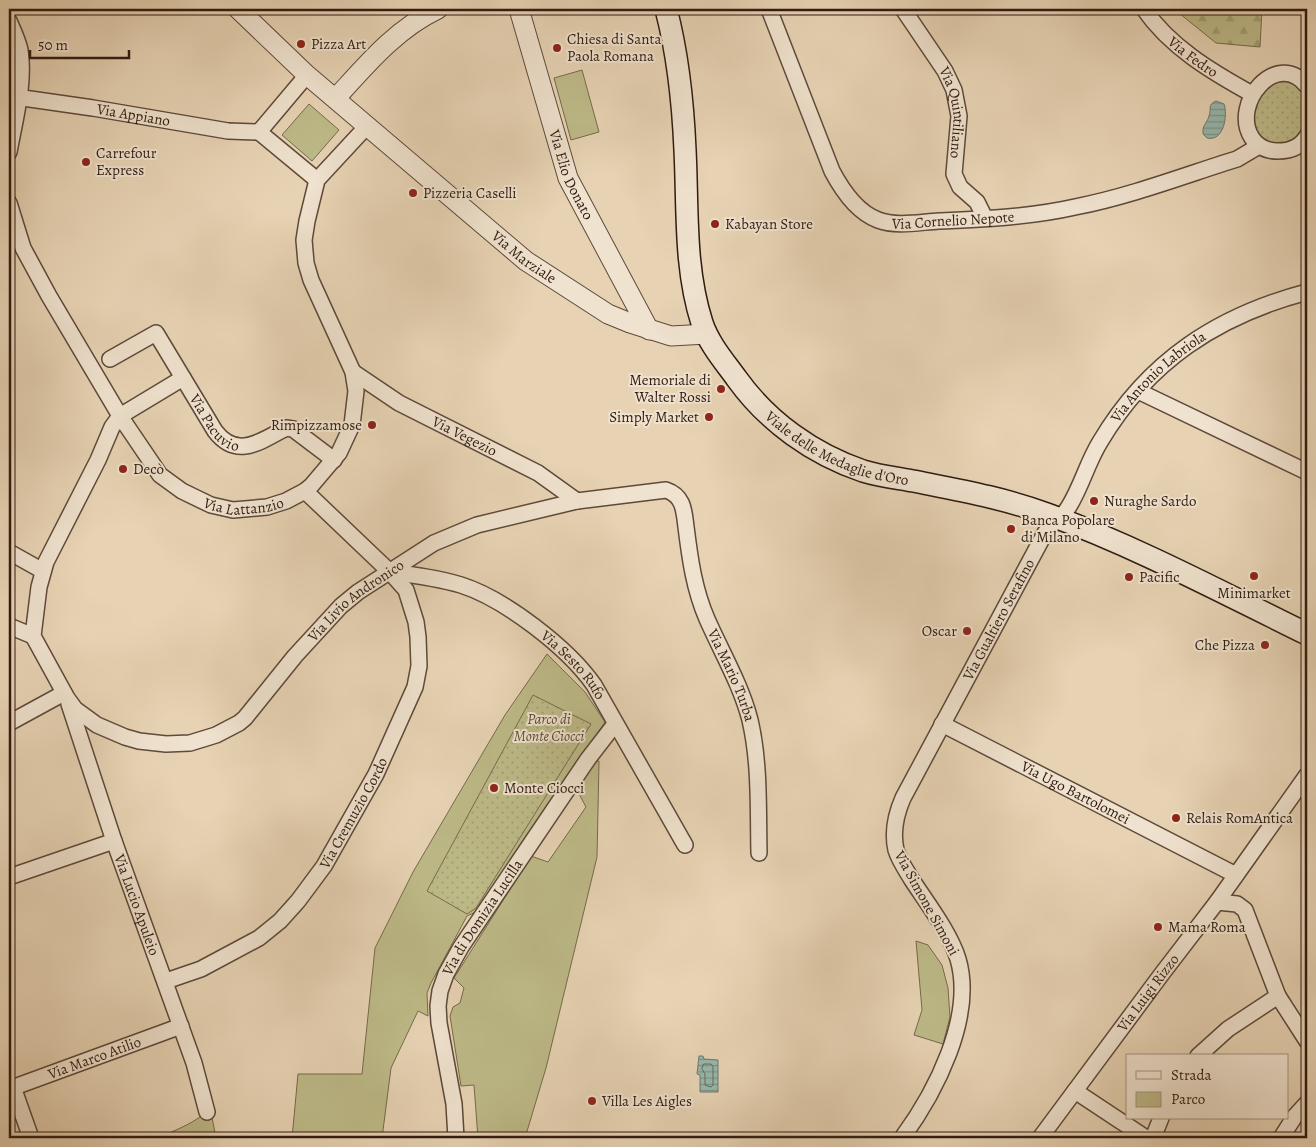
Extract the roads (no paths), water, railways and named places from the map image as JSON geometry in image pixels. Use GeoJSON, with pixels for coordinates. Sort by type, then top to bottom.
{"type":"FeatureCollection","features":[{"type":"Feature","properties":{"kind":"main road","name":"Viale delle Medaglie d'Oro"},"geometry":{"type":"LineString","coordinates":[[666,9],[676,58],[682,103],[686,223],[690,268],[696,301],[707,334],[721,358],[754,401],[790,433],[830,457],[864,471],[1010,502],[1058,518],[1118,542],[1307,634]]}},
{"type":"Feature","properties":{"kind":"street","name":"Via Marziale"},"geometry":{"type":"LineString","coordinates":[[238,9],[307,75],[526,261],[608,314],[649,330],[679,337],[707,334]]}},
{"type":"Feature","properties":{"kind":"street"},"geometry":{"type":"LineString","coordinates":[[336,98],[398,34],[420,18],[438,9]]}},
{"type":"Feature","properties":{"kind":"street","name":"Via Elio Donato"},"geometry":{"type":"LineString","coordinates":[[519,9],[568,178],[649,330]]}},
{"type":"Feature","properties":{"kind":"street","name":"Via Cornelio Nepote"},"geometry":{"type":"LineString","coordinates":[[769,9],[828,162],[842,187],[856,205],[872,217],[886,222],[985,218],[1046,212],[1108,200],[1230,161],[1259,146]]}},
{"type":"Feature","properties":{"kind":"street","name":"Via Quintiliano"},"geometry":{"type":"LineString","coordinates":[[903,9],[945,71],[954,90],[959,116],[954,174],[960,186],[977,202],[985,218]]}},
{"type":"Feature","properties":{"kind":"street","name":"Via Fedro"},"geometry":{"type":"LineString","coordinates":[[1144,9],[1159,28],[1184,51],[1252,94]]}},
{"type":"Feature","properties":{"kind":"street"},"geometry":{"type":"LineString","coordinates":[[9,21],[20,49],[21,63],[14,97],[9,152]]}},
{"type":"Feature","properties":{"kind":"street"},"geometry":{"type":"LineString","coordinates":[[1307,86],[1295,75],[1289,73],[1280,74],[1268,79],[1252,94],[1247,110],[1247,128],[1250,135],[1259,146],[1268,150],[1286,151],[1297,147],[1307,136]]}},
{"type":"Feature","properties":{"kind":"street"},"geometry":{"type":"LineString","coordinates":[[307,75],[259,132],[317,180],[368,125]]}},
{"type":"Feature","properties":{"kind":"street","name":"Via Appiano"},"geometry":{"type":"LineString","coordinates":[[14,97],[75,105],[228,131],[259,132]]}},
{"type":"Feature","properties":{"kind":"street","name":"Via Lattanzio"},"geometry":{"type":"LineString","coordinates":[[9,203],[28,256],[49,296],[120,416],[160,475],[182,492],[203,502],[225,509],[258,509],[286,501],[305,491],[334,460],[350,433],[354,416],[356,391],[353,372],[317,294],[306,263],[304,251],[305,230],[317,180]]}},
{"type":"Feature","properties":{"kind":"street","name":"Via Antonio Labriola"},"geometry":{"type":"LineString","coordinates":[[1058,518],[1068,508],[1090,460],[1112,422],[1159,368],[1206,333],[1229,320],[1307,292]]}},
{"type":"Feature","properties":{"kind":"street","name":"Via Pacuvio"},"geometry":{"type":"LineString","coordinates":[[110,360],[156,333],[215,431],[226,442],[239,447],[246,447],[286,428],[292,429],[334,460]]}},
{"type":"Feature","properties":{"kind":"street","name":"Via Vegezio"},"geometry":{"type":"LineString","coordinates":[[353,372],[399,403],[538,473],[577,501]]}},
{"type":"Feature","properties":{"kind":"street","name":"Via Pacuvio"},"geometry":{"type":"LineString","coordinates":[[120,416],[183,378]]}},
{"type":"Feature","properties":{"kind":"street"},"geometry":{"type":"LineString","coordinates":[[1138,391],[1307,472]]}},
{"type":"Feature","properties":{"kind":"street"},"geometry":{"type":"LineString","coordinates":[[9,723],[65,696],[34,636],[39,587],[43,571],[52,550],[98,460],[110,431],[120,416]]}},
{"type":"Feature","properties":{"kind":"street","name":"Via Livio Andronico"},"geometry":{"type":"LineString","coordinates":[[65,696],[81,714],[98,725],[125,737],[139,741],[166,744],[198,741],[216,735],[239,723],[251,712],[295,656],[341,606],[358,592],[434,543],[462,530],[488,522],[577,501],[663,490],[675,494],[683,504]]}},
{"type":"Feature","properties":{"kind":"street","name":"Via Cremuzio Cordo"},"geometry":{"type":"LineString","coordinates":[[166,981],[209,965],[259,938],[280,921],[298,902],[324,866],[376,774],[413,694],[419,666],[416,622],[406,590],[390,572],[305,491]]}},
{"type":"Feature","properties":{"kind":"street","name":"Via Mario Turba"},"geometry":{"type":"LineString","coordinates":[[683,504],[694,580],[707,619],[733,674],[750,721],[758,792],[759,853]]}},
{"type":"Feature","properties":{"kind":"street","name":"Via Gualtiero Serafino"},"geometry":{"type":"LineString","coordinates":[[942,724],[1045,533],[1049,526],[1058,518]]}},
{"type":"Feature","properties":{"kind":"street"},"geometry":{"type":"LineString","coordinates":[[9,552],[43,571]]}},
{"type":"Feature","properties":{"kind":"street","name":"Via Sesto Rufo"},"geometry":{"type":"LineString","coordinates":[[390,572],[462,585],[506,608],[546,636],[581,669],[598,692],[685,845]]}},
{"type":"Feature","properties":{"kind":"street"},"geometry":{"type":"LineString","coordinates":[[9,626],[34,636]]}},
{"type":"Feature","properties":{"kind":"street","name":"Via Lucio Apuleio"},"geometry":{"type":"LineString","coordinates":[[65,696],[114,840],[182,1026],[207,1112]]}},
{"type":"Feature","properties":{"kind":"street","name":"Via di Domizia Lucilla"},"geometry":{"type":"LineString","coordinates":[[456,1138],[454,1104],[438,1013],[438,998],[446,974],[466,939],[593,753],[615,724]]}},
{"type":"Feature","properties":{"kind":"street","name":"Via Ugo Bartolomei"},"geometry":{"type":"LineString","coordinates":[[942,724],[1208,861],[1239,872]]}},
{"type":"Feature","properties":{"kind":"street","name":"Via Simone Simoni"},"geometry":{"type":"LineString","coordinates":[[902,1138],[922,1110],[934,1087],[952,1039],[960,1006],[961,978],[955,952],[900,859],[896,851],[894,835],[898,812],[903,798],[942,724]]}},
{"type":"Feature","properties":{"kind":"street"},"geometry":{"type":"LineString","coordinates":[[1239,872],[1307,776]]}},
{"type":"Feature","properties":{"kind":"street"},"geometry":{"type":"LineString","coordinates":[[9,877],[114,840]]}},
{"type":"Feature","properties":{"kind":"street","name":"Via Luigi Rizzo"},"geometry":{"type":"LineString","coordinates":[[1040,1138],[1239,872]]}},
{"type":"Feature","properties":{"kind":"street"},"geometry":{"type":"LineString","coordinates":[[1217,902],[1239,905],[1246,913],[1278,996],[1307,1041]]}},
{"type":"Feature","properties":{"kind":"street"},"geometry":{"type":"LineString","coordinates":[[1200,1054],[1228,1029],[1278,996]]}},
{"type":"Feature","properties":{"kind":"street","name":"Via Marco Atilio"},"geometry":{"type":"LineString","coordinates":[[11,1088],[182,1026]]}},
{"type":"Feature","properties":{"kind":"street"},"geometry":{"type":"LineString","coordinates":[[11,1088],[31,1138]]}},
{"type":"Feature","properties":{"kind":"street"},"geometry":{"type":"LineString","coordinates":[[1075,1091],[1146,1138]]}},
{"type":"Feature","properties":{"kind":"street"},"geometry":{"type":"LineString","coordinates":[[1281,1138],[1295,1116],[1307,1102]]}},
{"type":"Feature","properties":{"kind":"street"},"geometry":{"type":"LineString","coordinates":[[1152,1138],[1160,1120]]}},
{"type":"Feature","properties":{"kind":"water"},"geometry":{"type":"Polygon","coordinates":[[[1216,101],[1224,104],[1225,121],[1221,132],[1217,136],[1207,138],[1203,134],[1203,129],[1210,113],[1211,105],[1216,101]]]}},
{"type":"Feature","properties":{"kind":"water"},"geometry":{"type":"Polygon","coordinates":[[[699,1056],[703,1056],[704,1059],[718,1060],[718,1092],[700,1092],[700,1075],[697,1074],[699,1056]]]}},
{"type":"Feature","properties":{"kind":"place","name":"Pizza Art"},"geometry":{"type":"Point","coordinates":[301,44]}},
{"type":"Feature","properties":{"kind":"place","name":"Chiesa di Santa Paola Romana"},"geometry":{"type":"Point","coordinates":[557,48]}},
{"type":"Feature","properties":{"kind":"place","name":"Carrefour Express"},"geometry":{"type":"Point","coordinates":[86,162]}},
{"type":"Feature","properties":{"kind":"place","name":"Pizzeria Caselli"},"geometry":{"type":"Point","coordinates":[413,193]}},
{"type":"Feature","properties":{"kind":"place","name":"Kabayan Store"},"geometry":{"type":"Point","coordinates":[715,224]}},
{"type":"Feature","properties":{"kind":"place","name":"Memoriale di Walter Rossi"},"geometry":{"type":"Point","coordinates":[721,389]}},
{"type":"Feature","properties":{"kind":"place","name":"Simply Market"},"geometry":{"type":"Point","coordinates":[709,417]}},
{"type":"Feature","properties":{"kind":"place","name":"Rimpizzamose"},"geometry":{"type":"Point","coordinates":[372,425]}},
{"type":"Feature","properties":{"kind":"place","name":"Decò"},"geometry":{"type":"Point","coordinates":[123,469]}},
{"type":"Feature","properties":{"kind":"place","name":"Nuraghe Sardo"},"geometry":{"type":"Point","coordinates":[1094,501]}},
{"type":"Feature","properties":{"kind":"place","name":"Banca Popolare di Milano"},"geometry":{"type":"Point","coordinates":[1011,529]}},
{"type":"Feature","properties":{"kind":"place","name":"Minimarket"},"geometry":{"type":"Point","coordinates":[1254,576]}},
{"type":"Feature","properties":{"kind":"place","name":"Pacific"},"geometry":{"type":"Point","coordinates":[1129,577]}},
{"type":"Feature","properties":{"kind":"place","name":"Oscar"},"geometry":{"type":"Point","coordinates":[967,631]}},
{"type":"Feature","properties":{"kind":"place","name":"Che Pizza"},"geometry":{"type":"Point","coordinates":[1265,645]}},
{"type":"Feature","properties":{"kind":"place","name":"Monte Ciocci"},"geometry":{"type":"Point","coordinates":[494,788]}},
{"type":"Feature","properties":{"kind":"place","name":"Relais RomAntica"},"geometry":{"type":"Point","coordinates":[1176,818]}},
{"type":"Feature","properties":{"kind":"place","name":"Mama Roma"},"geometry":{"type":"Point","coordinates":[1158,927]}},
{"type":"Feature","properties":{"kind":"place","name":"Villa Les Aigles"},"geometry":{"type":"Point","coordinates":[592,1101]}},
{"type":"Feature","properties":{"kind":"park label","name":"Parco di Monte Ciocci"},"geometry":{"type":"Point","coordinates":[549,728]}}]}
